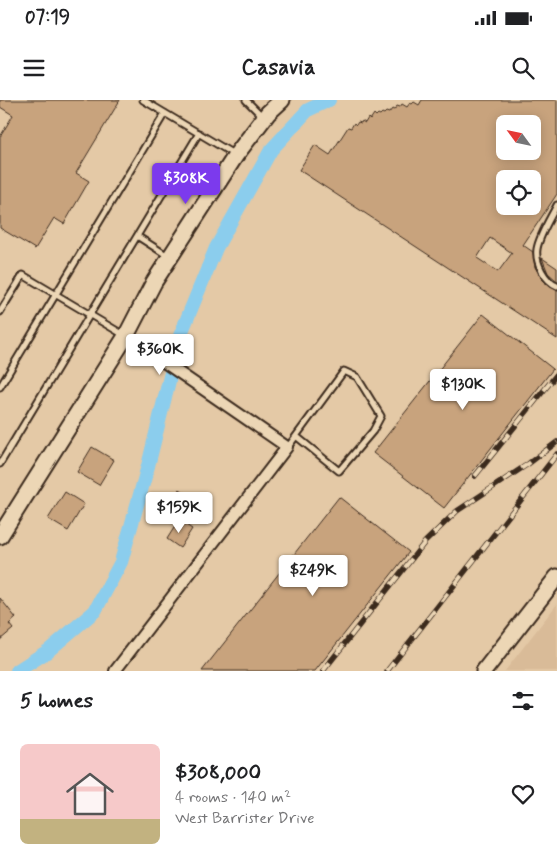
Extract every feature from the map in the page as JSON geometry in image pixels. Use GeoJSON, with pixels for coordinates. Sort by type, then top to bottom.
{"type":"FeatureCollection","features":[{"type":"Feature","properties":{"kind":"street"},"geometry":{"type":"LineString","coordinates":[[0,536],[126,336],[154,282],[236,155],[264,118],[282,100]]}},
{"type":"Feature","properties":{"kind":"street"},"geometry":{"type":"LineString","coordinates":[[115,671],[287,448],[126,336]]}},
{"type":"Feature","properties":{"kind":"street"},"geometry":{"type":"LineString","coordinates":[[484,671],[557,577]]}},
{"type":"Feature","properties":{"kind":"lane"},"geometry":{"type":"LineString","coordinates":[[143,100],[236,155]]}},
{"type":"Feature","properties":{"kind":"lane"},"geometry":{"type":"LineString","coordinates":[[246,100],[264,118]]}},
{"type":"Feature","properties":{"kind":"lane"},"geometry":{"type":"LineString","coordinates":[[0,387],[166,113]]}},
{"type":"Feature","properties":{"kind":"lane"},"geometry":{"type":"LineString","coordinates":[[0,464],[199,133]]}},
{"type":"Feature","properties":{"kind":"lane"},"geometry":{"type":"LineString","coordinates":[[557,205],[537,250],[540,268],[551,284],[557,286]]}},
{"type":"Feature","properties":{"kind":"lane"},"geometry":{"type":"LineString","coordinates":[[137,236],[170,258]]}},
{"type":"Feature","properties":{"kind":"lane"},"geometry":{"type":"LineString","coordinates":[[0,312],[23,275],[126,336]]}},
{"type":"Feature","properties":{"kind":"lane"},"geometry":{"type":"LineString","coordinates":[[287,448],[344,371],[357,377],[381,416],[373,431],[339,470],[296,436]]}},
{"type":"Feature","properties":{"kind":"shaded area"},"geometry":{"type":"Polygon","coordinates":[[[557,604],[557,671],[505,671],[557,604]]]}},
{"type":"Feature","properties":{"kind":"building"},"geometry":{"type":"Polygon","coordinates":[[[0,100],[120,100],[76,173],[89,181],[64,224],[54,218],[35,249],[0,228],[0,137],[13,115],[0,107],[0,100]]]}},
{"type":"Feature","properties":{"kind":"building"},"geometry":{"type":"Polygon","coordinates":[[[422,100],[557,100],[557,194],[523,245],[533,252],[535,267],[542,279],[550,287],[557,290],[557,339],[299,170],[315,145],[330,155],[348,127],[351,128],[354,123],[356,125],[362,121],[365,123],[374,114],[376,116],[386,112],[389,113],[397,106],[400,107],[402,104],[407,107],[410,103],[414,102],[419,105],[422,100]],[[490,238],[477,258],[498,272],[512,253],[490,238]]]}},
{"type":"Feature","properties":{"kind":"building"},"geometry":{"type":"Polygon","coordinates":[[[542,258],[557,268],[557,281],[548,273],[542,258]]]}},
{"type":"Feature","properties":{"kind":"building"},"geometry":{"type":"Polygon","coordinates":[[[483,314],[553,369],[444,508],[373,453],[483,314]]]}},
{"type":"Feature","properties":{"kind":"building"},"geometry":{"type":"Polygon","coordinates":[[[92,447],[114,460],[99,485],[77,472],[92,447]]]}},
{"type":"Feature","properties":{"kind":"building"},"geometry":{"type":"Polygon","coordinates":[[[180,489],[192,498],[174,520],[162,510],[180,489]]]}},
{"type":"Feature","properties":{"kind":"building"},"geometry":{"type":"Polygon","coordinates":[[[65,492],[84,504],[68,531],[48,519],[65,492]]]}},
{"type":"Feature","properties":{"kind":"building"},"geometry":{"type":"Polygon","coordinates":[[[339,497],[409,552],[315,671],[202,671],[339,497]]]}},
{"type":"Feature","properties":{"kind":"building"},"geometry":{"type":"Polygon","coordinates":[[[179,520],[192,529],[180,548],[167,539],[179,520]]]}},
{"type":"Feature","properties":{"kind":"building"},"geometry":{"type":"Polygon","coordinates":[[[0,598],[16,618],[9,624],[13,629],[0,640],[0,598]]]}},
{"type":"Feature","properties":{"kind":"waterway"},"geometry":{"type":"LineString","coordinates":[[17,671],[48,651],[95,611],[121,562],[148,466],[180,336],[216,248],[271,150],[308,110],[329,100]]}},
{"type":"Feature","properties":{"kind":"railway"},"geometry":{"type":"LineString","coordinates":[[475,476],[557,374]]}},
{"type":"Feature","properties":{"kind":"railway"},"geometry":{"type":"LineString","coordinates":[[323,671],[425,542],[457,511],[528,464],[557,442]]}},
{"type":"Feature","properties":{"kind":"railway"},"geometry":{"type":"LineString","coordinates":[[387,671],[557,454]]}}]}
